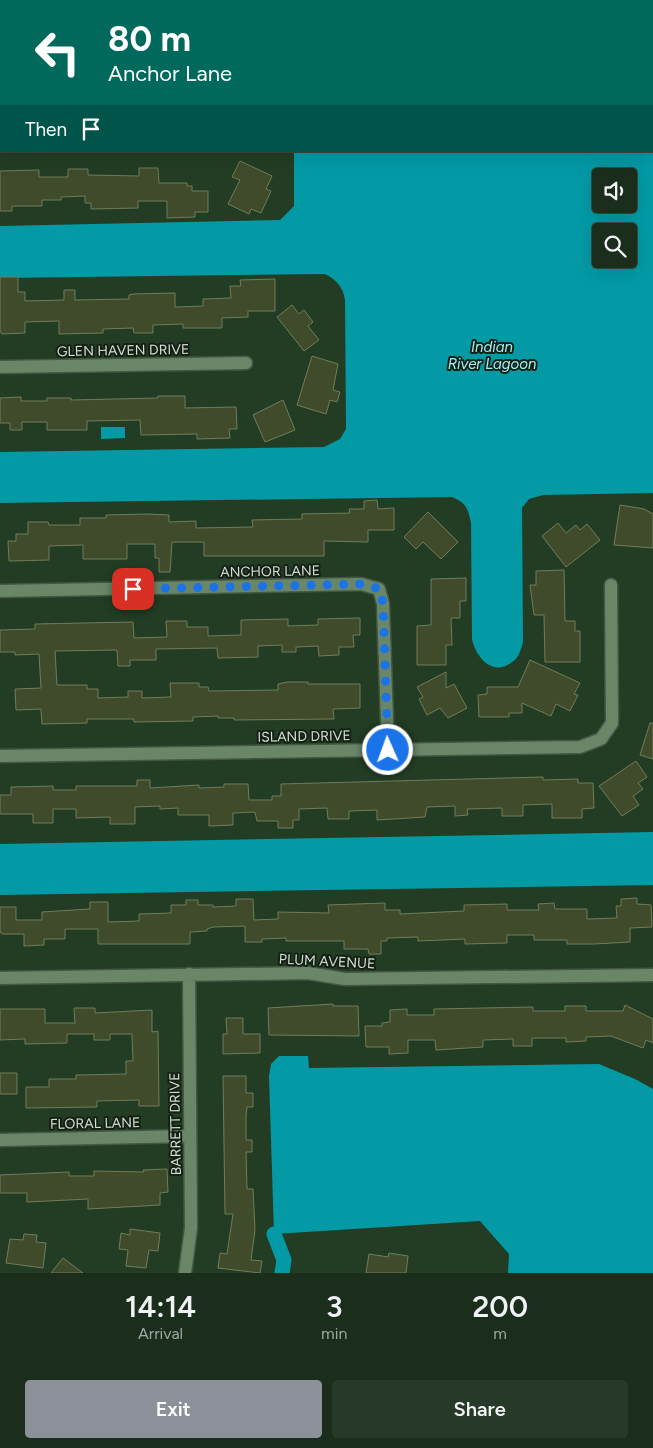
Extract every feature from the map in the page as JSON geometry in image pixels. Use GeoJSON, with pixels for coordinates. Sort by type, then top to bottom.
{"type":"FeatureCollection","features":[{"type":"Feature","properties":{"kind":"street","name":"GLEN HAVEN DRIVE"},"geometry":{"type":"LineString","coordinates":[[0,367],[246,363]]}},
{"type":"Feature","properties":{"kind":"street","name":"ANCHOR LANE"},"geometry":{"type":"LineString","coordinates":[[0,591],[361,584],[380,589],[383,604],[388,750]]}},
{"type":"Feature","properties":{"kind":"street","name":"ISLAND DRIVE"},"geometry":{"type":"LineString","coordinates":[[0,756],[580,747],[601,739],[612,723],[610,586]]}},
{"type":"Feature","properties":{"kind":"street","name":"PLUM AVENUE"},"geometry":{"type":"LineString","coordinates":[[0,978],[308,973],[345,979],[653,975]]}},
{"type":"Feature","properties":{"kind":"street","name":"BARRETT DRIVE"},"geometry":{"type":"LineString","coordinates":[[185,1273],[191,1228],[189,974]]}},
{"type":"Feature","properties":{"kind":"street","name":"FLORAL LANE"},"geometry":{"type":"LineString","coordinates":[[0,1140],[190,1136]]}},
{"type":"Feature","properties":{"kind":"water","name":"Indian River Lagoon"},"geometry":{"type":"Polygon","coordinates":[[[294,152],[653,152],[653,493],[543,495],[529,499],[522,508],[523,642],[516,658],[505,666],[498,667],[486,663],[481,659],[474,646],[472,639],[471,523],[466,507],[452,497],[0,503],[0,452],[324,447],[340,439],[346,429],[345,300],[343,291],[336,281],[325,274],[0,278],[0,226],[280,220],[294,206],[294,152]]]}},
{"type":"Feature","properties":{"kind":"water"},"geometry":{"type":"Polygon","coordinates":[[[101,427],[125,427],[125,438],[101,439],[101,427]]]}},
{"type":"Feature","properties":{"kind":"water"},"geometry":{"type":"Polygon","coordinates":[[[653,832],[653,885],[0,895],[0,844],[653,832]]]}},
{"type":"Feature","properties":{"kind":"water"},"geometry":{"type":"Polygon","coordinates":[[[279,1056],[308,1056],[309,1068],[599,1064],[635,1079],[653,1089],[653,1273],[508,1273],[509,1254],[480,1221],[274,1234],[269,1076],[271,1064],[279,1056]]]}},
{"type":"Feature","properties":{"kind":"building"},"geometry":{"type":"Polygon","coordinates":[[[240,161],[272,176],[266,189],[271,191],[261,213],[251,209],[249,214],[228,204],[240,180],[232,177],[240,161]]]}},
{"type":"Feature","properties":{"kind":"building"},"geometry":{"type":"Polygon","coordinates":[[[139,168],[158,168],[159,183],[187,183],[187,186],[192,186],[192,191],[208,191],[208,212],[195,212],[195,217],[167,218],[167,201],[138,201],[138,208],[91,209],[91,203],[85,203],[85,196],[61,197],[61,200],[42,200],[42,206],[12,206],[12,211],[0,211],[0,171],[39,170],[39,177],[68,177],[68,169],[88,169],[88,175],[139,176],[139,168]]]}},
{"type":"Feature","properties":{"kind":"building"},"geometry":{"type":"Polygon","coordinates":[[[0,277],[18,277],[18,292],[25,292],[25,301],[64,300],[64,290],[75,290],[75,300],[129,299],[129,295],[133,294],[175,293],[175,307],[203,306],[203,299],[231,298],[230,286],[241,286],[240,280],[275,279],[275,311],[248,311],[248,317],[222,318],[222,328],[183,328],[183,324],[153,325],[153,333],[134,333],[133,328],[103,329],[103,333],[59,334],[59,321],[25,322],[25,333],[2,334],[0,331],[0,277]]]}},
{"type":"Feature","properties":{"kind":"building"},"geometry":{"type":"Polygon","coordinates":[[[292,305],[299,314],[304,310],[313,322],[308,326],[319,340],[304,351],[277,317],[292,305]]]}},
{"type":"Feature","properties":{"kind":"building"},"geometry":{"type":"Polygon","coordinates":[[[312,356],[338,364],[333,390],[340,392],[337,402],[330,400],[326,414],[297,405],[312,356]]]}},
{"type":"Feature","properties":{"kind":"building"},"geometry":{"type":"Polygon","coordinates":[[[158,396],[185,396],[185,408],[236,407],[237,429],[229,429],[230,438],[197,439],[197,434],[141,435],[140,420],[87,421],[87,430],[47,430],[47,422],[22,422],[22,430],[10,430],[10,423],[0,423],[0,398],[21,397],[21,401],[47,401],[47,398],[71,398],[71,400],[158,398],[158,396]]]}},
{"type":"Feature","properties":{"kind":"building"},"geometry":{"type":"Polygon","coordinates":[[[283,400],[295,430],[265,442],[253,415],[283,400]]]}},
{"type":"Feature","properties":{"kind":"building"},"geometry":{"type":"Polygon","coordinates":[[[377,500],[378,509],[394,508],[394,530],[368,530],[368,542],[324,541],[324,556],[204,556],[204,542],[172,542],[170,572],[159,572],[159,558],[155,558],[155,544],[127,544],[127,559],[83,559],[83,545],[49,546],[49,560],[9,561],[8,541],[16,541],[16,534],[28,534],[28,522],[48,522],[49,525],[80,525],[80,518],[106,518],[106,515],[147,514],[169,515],[169,522],[196,521],[196,528],[253,527],[252,520],[302,519],[302,514],[350,513],[349,509],[364,509],[364,501],[377,500]]]}},
{"type":"Feature","properties":{"kind":"building"},"geometry":{"type":"Polygon","coordinates":[[[620,505],[644,509],[653,514],[653,548],[614,545],[620,505]]]}},
{"type":"Feature","properties":{"kind":"building"},"geometry":{"type":"Polygon","coordinates":[[[428,512],[458,542],[441,559],[423,542],[416,549],[404,537],[428,512]]]}},
{"type":"Feature","properties":{"kind":"building"},"geometry":{"type":"Polygon","coordinates":[[[558,523],[566,533],[576,525],[580,530],[587,524],[600,540],[566,567],[542,536],[558,523]]]}},
{"type":"Feature","properties":{"kind":"building"},"geometry":{"type":"Polygon","coordinates":[[[564,570],[565,621],[575,621],[575,631],[580,631],[580,662],[545,662],[544,615],[534,615],[530,585],[536,585],[536,571],[564,570]]]}},
{"type":"Feature","properties":{"kind":"building"},"geometry":{"type":"Polygon","coordinates":[[[466,578],[466,601],[460,601],[460,618],[451,618],[452,645],[446,645],[446,665],[417,665],[417,626],[431,625],[431,579],[466,578]]]}},
{"type":"Feature","properties":{"kind":"building"},"geometry":{"type":"Polygon","coordinates":[[[360,618],[360,635],[353,635],[354,647],[339,647],[339,655],[319,656],[318,646],[296,647],[296,652],[282,652],[282,645],[258,646],[258,657],[218,658],[217,648],[156,649],[156,660],[130,660],[130,666],[118,666],[117,650],[55,651],[57,685],[87,685],[87,689],[98,689],[98,698],[128,697],[128,691],[142,691],[142,698],[171,697],[170,683],[199,683],[199,687],[208,687],[209,691],[278,690],[278,684],[287,682],[360,684],[360,708],[333,709],[334,719],[234,720],[234,718],[218,718],[218,716],[193,717],[193,721],[134,722],[134,719],[87,719],[87,723],[42,724],[41,709],[16,710],[15,689],[41,688],[39,654],[15,655],[15,652],[0,652],[0,630],[35,629],[35,624],[133,622],[134,638],[167,637],[166,621],[187,621],[187,627],[208,627],[208,636],[241,635],[241,620],[288,619],[288,626],[318,625],[318,619],[360,618]]]}},
{"type":"Feature","properties":{"kind":"building"},"geometry":{"type":"Polygon","coordinates":[[[530,660],[580,683],[574,694],[578,695],[570,711],[556,704],[551,716],[522,703],[522,713],[509,713],[509,717],[479,717],[478,695],[487,694],[487,687],[518,687],[530,660]]]}},
{"type":"Feature","properties":{"kind":"building"},"geometry":{"type":"Polygon","coordinates":[[[446,672],[446,688],[454,684],[467,708],[448,718],[440,708],[427,715],[419,699],[423,697],[417,687],[446,672]]]}},
{"type":"Feature","properties":{"kind":"building"},"geometry":{"type":"Polygon","coordinates":[[[650,723],[653,723],[653,759],[640,755],[650,723]]]}},
{"type":"Feature","properties":{"kind":"building"},"geometry":{"type":"Polygon","coordinates":[[[636,761],[647,777],[638,783],[643,789],[633,796],[639,805],[622,816],[599,786],[636,761]]]}},
{"type":"Feature","properties":{"kind":"building"},"geometry":{"type":"Polygon","coordinates":[[[543,777],[543,780],[578,779],[578,783],[593,783],[594,808],[582,809],[582,818],[552,818],[552,804],[523,805],[523,816],[502,816],[502,808],[467,809],[468,815],[455,816],[455,806],[427,807],[425,817],[377,820],[377,810],[349,811],[349,819],[328,819],[327,808],[299,809],[299,820],[293,820],[293,828],[278,828],[278,821],[257,821],[255,812],[233,813],[233,825],[209,826],[209,815],[178,815],[178,808],[160,809],[160,806],[135,807],[135,824],[110,824],[110,817],[76,818],[76,809],[53,809],[53,823],[33,823],[33,814],[0,814],[0,795],[11,795],[11,787],[53,786],[53,790],[76,790],[76,786],[137,786],[137,780],[150,780],[150,788],[199,785],[199,788],[224,787],[224,784],[248,784],[249,800],[272,800],[272,796],[281,796],[281,784],[543,777]]]}},
{"type":"Feature","properties":{"kind":"building"},"geometry":{"type":"Polygon","coordinates":[[[637,898],[637,904],[651,905],[652,927],[630,928],[630,942],[594,944],[567,944],[567,940],[534,940],[534,935],[507,935],[507,943],[465,944],[465,939],[418,941],[418,937],[387,938],[387,941],[381,941],[381,954],[369,954],[368,949],[344,949],[344,941],[286,941],[286,938],[262,939],[262,942],[245,942],[245,926],[213,927],[207,929],[207,931],[190,932],[190,944],[98,944],[98,929],[65,929],[65,939],[44,939],[44,945],[24,946],[24,934],[2,934],[0,932],[0,907],[16,907],[16,920],[42,920],[42,912],[90,909],[90,902],[108,902],[108,922],[139,921],[139,914],[171,913],[171,905],[186,905],[186,900],[198,900],[198,905],[213,905],[213,907],[236,906],[236,899],[253,899],[254,920],[278,919],[278,912],[329,913],[328,905],[385,903],[385,910],[400,910],[400,914],[464,911],[464,905],[507,904],[507,910],[539,910],[538,904],[554,903],[555,909],[587,909],[587,919],[617,918],[616,906],[621,906],[621,899],[637,898]]]}},
{"type":"Feature","properties":{"kind":"building"},"geometry":{"type":"Polygon","coordinates":[[[333,1004],[333,1006],[358,1006],[359,1036],[269,1035],[268,1008],[333,1004]]]}},
{"type":"Feature","properties":{"kind":"building"},"geometry":{"type":"Polygon","coordinates":[[[625,1005],[653,1019],[653,1043],[646,1040],[643,1048],[611,1036],[586,1037],[586,1041],[566,1042],[566,1038],[532,1038],[532,1046],[513,1046],[513,1039],[483,1040],[483,1047],[436,1050],[435,1040],[408,1040],[408,1053],[389,1054],[389,1047],[366,1047],[365,1026],[382,1026],[382,1023],[390,1022],[390,1010],[407,1009],[407,1015],[434,1015],[434,1009],[533,1007],[533,1011],[565,1011],[565,1006],[586,1006],[586,1011],[623,1011],[625,1005]]]}},
{"type":"Feature","properties":{"kind":"building"},"geometry":{"type":"Polygon","coordinates":[[[74,1008],[95,1008],[95,1013],[152,1010],[152,1032],[158,1031],[159,1106],[139,1106],[139,1100],[97,1101],[97,1107],[26,1108],[26,1087],[49,1087],[49,1079],[76,1079],[76,1075],[126,1074],[126,1061],[133,1061],[132,1034],[110,1034],[110,1040],[94,1040],[94,1034],[67,1034],[67,1043],[25,1044],[25,1039],[0,1040],[0,1009],[45,1009],[45,1023],[75,1023],[74,1008]]]}},
{"type":"Feature","properties":{"kind":"building"},"geometry":{"type":"Polygon","coordinates":[[[226,1018],[243,1018],[243,1034],[260,1034],[260,1053],[223,1054],[223,1034],[227,1034],[226,1018]]]}},
{"type":"Feature","properties":{"kind":"building"},"geometry":{"type":"Polygon","coordinates":[[[0,1073],[17,1073],[17,1094],[0,1094],[0,1073]]]}},
{"type":"Feature","properties":{"kind":"building"},"geometry":{"type":"Polygon","coordinates":[[[223,1076],[246,1076],[246,1093],[253,1093],[253,1107],[247,1107],[246,1116],[246,1140],[252,1140],[252,1152],[246,1152],[247,1189],[253,1189],[255,1230],[251,1260],[262,1261],[260,1273],[218,1268],[220,1253],[227,1254],[233,1214],[225,1214],[223,1076]]]}},
{"type":"Feature","properties":{"kind":"building"},"geometry":{"type":"Polygon","coordinates":[[[167,1169],[168,1192],[160,1193],[160,1205],[88,1209],[88,1199],[27,1202],[27,1193],[0,1193],[0,1175],[69,1172],[69,1176],[94,1176],[94,1171],[144,1172],[143,1170],[167,1169]]]}},
{"type":"Feature","properties":{"kind":"building"},"geometry":{"type":"Polygon","coordinates":[[[130,1229],[160,1233],[158,1251],[149,1250],[146,1268],[126,1266],[128,1250],[119,1249],[121,1233],[130,1235],[130,1229]]]}},
{"type":"Feature","properties":{"kind":"building"},"geometry":{"type":"Polygon","coordinates":[[[24,1234],[37,1235],[36,1242],[46,1243],[43,1268],[6,1263],[10,1239],[23,1240],[24,1234]]]}},
{"type":"Feature","properties":{"kind":"building"},"geometry":{"type":"Polygon","coordinates":[[[389,1253],[408,1256],[406,1273],[366,1273],[369,1254],[388,1257],[389,1253]]]}},
{"type":"Feature","properties":{"kind":"building"},"geometry":{"type":"Polygon","coordinates":[[[63,1258],[83,1273],[51,1273],[63,1258]]]}},
{"type":"Feature","properties":{"kind":"waterway"},"geometry":{"type":"LineString","coordinates":[[274,1234],[284,1260],[282,1273]]}},
{"type":"Feature","properties":{"kind":"route"},"geometry":{"type":"LineString","coordinates":[[133,589],[361,584],[380,589],[383,604],[388,750]]}}]}
